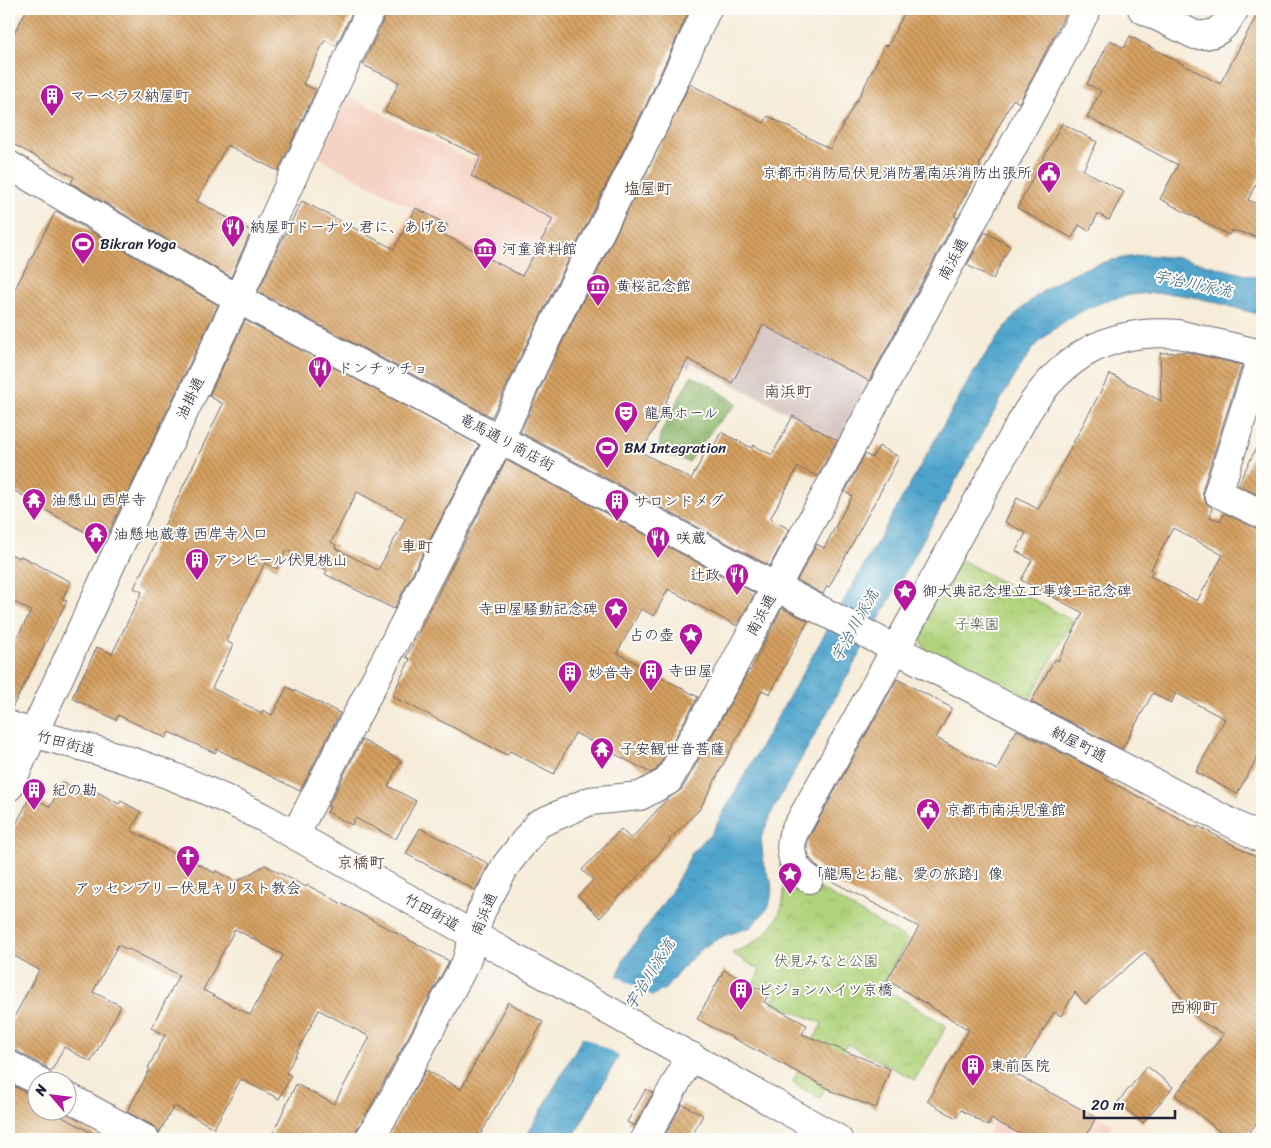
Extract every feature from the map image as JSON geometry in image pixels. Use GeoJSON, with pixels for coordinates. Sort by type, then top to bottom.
{"type":"FeatureCollection","features":[{"type":"Feature","properties":{"kind":"street","name":"油掛通"},"geometry":{"type":"LineString","coordinates":[[9,788],[21,730],[113,560],[238,299],[288,186],[371,9]]}},
{"type":"Feature","properties":{"kind":"street"},"geometry":{"type":"LineString","coordinates":[[295,835],[500,438],[538,356],[659,114],[707,9]]}},
{"type":"Feature","properties":{"kind":"street","name":"南浜通"},"geometry":{"type":"LineString","coordinates":[[369,1139],[386,1112],[466,962],[481,912],[506,865],[538,824],[590,802],[640,796],[668,781],[722,687],[1087,9]]}},
{"type":"Feature","properties":{"kind":"street"},"geometry":{"type":"LineString","coordinates":[[1142,9],[1195,35],[1203,36],[1218,32],[1235,9]]}},
{"type":"Feature","properties":{"kind":"street","name":"竜馬通り商店街"},"geometry":{"type":"LineString","coordinates":[[9,165],[238,299],[776,587]]}},
{"type":"Feature","properties":{"kind":"street"},"geometry":{"type":"LineString","coordinates":[[809,879],[798,870],[791,856],[793,834],[891,647],[1027,412],[1043,389],[1062,369],[1084,352],[1109,341],[1150,333],[1178,334],[1194,337],[1262,355],[1218,493],[1262,514]]}},
{"type":"Feature","properties":{"kind":"street","name":"納屋町通"},"geometry":{"type":"LineString","coordinates":[[776,587],[814,605],[891,647],[1262,839]]}},
{"type":"Feature","properties":{"kind":"street","name":"竹田街道"},"geometry":{"type":"LineString","coordinates":[[21,730],[114,755],[176,777],[237,804],[838,1139]]}},
{"type":"Feature","properties":{"kind":"street"},"geometry":{"type":"LineString","coordinates":[[645,1139],[682,1051]]}},
{"type":"Feature","properties":{"kind":"street"},"geometry":{"type":"LineString","coordinates":[[9,1065],[28,1075]]}},
{"type":"Feature","properties":{"kind":"street"},"geometry":{"type":"LineString","coordinates":[[78,1102],[145,1139]]}},
{"type":"Feature","properties":{"kind":"shaded area"},"geometry":{"type":"Polygon","coordinates":[[[345,94],[472,161],[501,106],[621,170],[539,324],[392,245],[412,208],[312,154],[345,94]]]}},
{"type":"Feature","properties":{"kind":"shaded area"},"geometry":{"type":"Polygon","coordinates":[[[642,171],[763,235],[777,208],[925,285],[843,442],[692,363],[689,369],[657,352],[654,358],[568,313],[642,171]]]}},
{"type":"Feature","properties":{"kind":"shaded area"},"geometry":{"type":"Polygon","coordinates":[[[1019,1074],[1112,1124],[1103,1139],[985,1139],[1019,1074]]]}},
{"type":"Feature","properties":{"kind":"green space"},"geometry":{"type":"Polygon","coordinates":[[[691,376],[711,385],[737,404],[714,427],[689,462],[659,452],[660,434],[691,376]]]}},
{"type":"Feature","properties":{"kind":"green space","name":"子楽園"},"geometry":{"type":"Polygon","coordinates":[[[958,558],[1073,621],[1026,706],[927,652],[917,632],[958,558]]]}},
{"type":"Feature","properties":{"kind":"green space","name":"伏見みなと公園"},"geometry":{"type":"Polygon","coordinates":[[[779,865],[908,940],[881,986],[947,1026],[915,1080],[847,1044],[820,1098],[792,1083],[822,1023],[771,1003],[776,994],[754,982],[760,970],[732,953],[758,940],[776,919],[784,894],[779,865]]]}},
{"type":"Feature","properties":{"kind":"water","name":"宇治川派流"},"geometry":{"type":"Polygon","coordinates":[[[1145,255],[1181,258],[1262,279],[1262,315],[1184,295],[1153,293],[1134,295],[1115,298],[1079,313],[1062,323],[1033,349],[1004,394],[774,808],[761,838],[764,866],[771,881],[772,892],[769,907],[751,927],[724,936],[704,947],[684,966],[665,989],[653,995],[572,1139],[525,1139],[618,975],[624,959],[671,892],[692,853],[704,839],[710,836],[973,373],[991,346],[1020,311],[1053,284],[1097,264],[1145,255]]]}},
{"type":"Feature","properties":{"kind":"pier"},"geometry":{"type":"Polygon","coordinates":[[[615,975],[654,997],[621,1057],[580,1035],[615,975]]]}},
{"type":"Feature","properties":{"kind":"building"},"geometry":{"type":"Polygon","coordinates":[[[27,9],[354,9],[336,46],[325,40],[303,84],[316,90],[278,171],[227,145],[197,201],[251,231],[231,277],[71,183],[74,177],[9,142],[9,43],[27,9]]]}},
{"type":"Feature","properties":{"kind":"building"},"geometry":{"type":"Polygon","coordinates":[[[386,9],[690,9],[645,107],[492,417],[258,292],[302,201],[394,249],[416,208],[448,225],[443,234],[522,276],[553,219],[471,176],[481,157],[385,111],[399,82],[363,65],[385,16],[386,9]]]}},
{"type":"Feature","properties":{"kind":"building"},"geometry":{"type":"Polygon","coordinates":[[[906,9],[1068,9],[1019,103],[1013,99],[979,165],[981,166],[954,216],[957,217],[869,381],[763,325],[732,383],[688,359],[665,403],[668,405],[641,452],[691,479],[706,452],[710,454],[721,432],[752,448],[753,445],[772,455],[793,416],[837,440],[817,477],[798,467],[770,519],[789,529],[770,566],[520,432],[552,363],[690,84],[764,123],[768,116],[830,149],[885,45],[888,46],[906,9]]]}},
{"type":"Feature","properties":{"kind":"building"},"geometry":{"type":"Polygon","coordinates":[[[1260,9],[1262,9],[1262,172],[1248,200],[1262,206],[1262,238],[1232,230],[1229,235],[1160,199],[1178,165],[1087,117],[1101,91],[1087,84],[1110,40],[1124,48],[1130,36],[1220,84],[1260,9]]]}},
{"type":"Feature","properties":{"kind":"building"},"geometry":{"type":"Polygon","coordinates":[[[1062,123],[1097,142],[1083,170],[1124,192],[1109,220],[1098,214],[1089,231],[1079,225],[1072,238],[1017,208],[1062,123]]]}},
{"type":"Feature","properties":{"kind":"building"},"geometry":{"type":"Polygon","coordinates":[[[56,211],[218,305],[104,542],[9,488],[9,300],[56,211]]]}},
{"type":"Feature","properties":{"kind":"building"},"geometry":{"type":"Polygon","coordinates":[[[985,232],[1010,246],[993,279],[967,265],[985,232]]]}},
{"type":"Feature","properties":{"kind":"building"},"geometry":{"type":"Polygon","coordinates":[[[245,320],[479,445],[394,609],[325,574],[327,570],[286,550],[277,569],[265,563],[226,641],[233,645],[212,688],[262,713],[263,710],[272,715],[287,687],[340,713],[300,791],[217,749],[215,753],[169,732],[166,738],[118,715],[116,720],[72,698],[97,647],[112,654],[142,592],[134,588],[223,404],[209,396],[245,320]],[[357,492],[331,542],[336,545],[335,548],[378,570],[406,518],[357,492]]]}},
{"type":"Feature","properties":{"kind":"building"},"geometry":{"type":"Polygon","coordinates":[[[1186,352],[1242,365],[1203,488],[1206,503],[1212,508],[1210,517],[1221,521],[1224,513],[1255,528],[1262,529],[1262,749],[1237,794],[1196,772],[1225,719],[1176,693],[1171,703],[1153,693],[1122,749],[1031,702],[1055,659],[1058,661],[1083,613],[1021,580],[1032,560],[1016,551],[1026,533],[1005,522],[1017,498],[1038,509],[1110,374],[1161,401],[1160,353],[1186,352]],[[1173,528],[1151,569],[1153,570],[1150,576],[1197,601],[1223,555],[1173,528]]]}},
{"type":"Feature","properties":{"kind":"building"},"geometry":{"type":"Polygon","coordinates":[[[1262,436],[1262,497],[1238,485],[1262,436]]]}},
{"type":"Feature","properties":{"kind":"building"},"geometry":{"type":"Polygon","coordinates":[[[879,446],[899,457],[829,587],[827,586],[823,594],[797,580],[817,544],[824,548],[852,496],[845,492],[865,454],[872,458],[879,446]]]}},
{"type":"Feature","properties":{"kind":"building"},"geometry":{"type":"Polygon","coordinates":[[[506,460],[755,593],[737,626],[668,589],[654,616],[641,609],[617,653],[698,697],[657,769],[651,773],[575,733],[554,774],[510,751],[507,755],[392,696],[410,659],[406,657],[506,460]]]}},
{"type":"Feature","properties":{"kind":"building"},"geometry":{"type":"Polygon","coordinates":[[[9,553],[19,558],[21,556],[71,582],[62,599],[67,601],[11,710],[9,710],[9,653],[31,611],[9,599],[9,553]]]}},
{"type":"Feature","properties":{"kind":"building"},"geometry":{"type":"Polygon","coordinates":[[[782,608],[808,621],[770,694],[762,690],[700,809],[669,840],[600,918],[578,896],[593,880],[582,870],[621,829],[631,839],[667,799],[682,789],[750,671],[782,608]]]}},
{"type":"Feature","properties":{"kind":"building"},"geometry":{"type":"Polygon","coordinates":[[[897,679],[952,708],[936,738],[997,770],[1017,730],[1107,776],[1106,779],[1111,782],[1197,828],[1198,826],[1262,860],[1262,1116],[1244,1139],[1229,1139],[1175,1095],[1224,1034],[1200,1021],[1145,952],[1085,1004],[1075,992],[1061,1016],[1054,1012],[1017,1075],[1096,1117],[1085,1139],[1030,1139],[991,1119],[988,1126],[961,1110],[956,1118],[927,1101],[969,1030],[887,980],[919,927],[824,877],[823,873],[809,857],[807,847],[808,839],[897,679]]]}},
{"type":"Feature","properties":{"kind":"building"},"geometry":{"type":"Polygon","coordinates":[[[362,740],[401,761],[388,786],[416,801],[396,839],[355,818],[352,825],[327,812],[330,807],[328,806],[362,740]]]}},
{"type":"Feature","properties":{"kind":"building"},"geometry":{"type":"Polygon","coordinates":[[[63,782],[90,796],[94,790],[119,804],[121,801],[141,812],[131,830],[183,859],[184,857],[236,882],[265,865],[306,887],[307,885],[449,961],[356,1131],[354,1139],[270,1139],[296,1084],[334,1104],[370,1037],[319,1010],[286,1073],[291,1076],[279,1099],[241,1079],[214,1128],[174,1106],[159,1133],[152,1125],[127,1112],[150,1069],[148,1068],[165,1035],[151,1028],[179,975],[118,945],[93,992],[121,1006],[91,1062],[64,1047],[52,1070],[49,1070],[17,1051],[9,1049],[9,1027],[39,970],[9,953],[9,838],[31,795],[50,807],[63,782]],[[235,929],[203,990],[250,1015],[283,955],[235,929]]]}},
{"type":"Feature","properties":{"kind":"building"},"geometry":{"type":"Polygon","coordinates":[[[420,828],[489,864],[475,890],[406,854],[420,828]]]}},
{"type":"Feature","properties":{"kind":"building","name":"ピジョンハイツ京橋"},"geometry":{"type":"Polygon","coordinates":[[[724,970],[769,994],[764,1002],[807,1025],[802,1034],[890,1069],[876,1108],[831,1091],[697,1019],[724,970]]]}},
{"type":"Feature","properties":{"kind":"building"},"geometry":{"type":"Polygon","coordinates":[[[508,1002],[543,1022],[478,1139],[387,1139],[426,1070],[461,1089],[508,1002]]]}},
{"type":"Feature","properties":{"kind":"building"},"geometry":{"type":"Polygon","coordinates":[[[1147,1066],[1173,1087],[1143,1123],[1118,1102],[1147,1066]]]}},
{"type":"Feature","properties":{"kind":"building"},"geometry":{"type":"Polygon","coordinates":[[[9,1083],[28,1094],[28,1120],[68,1120],[103,1139],[27,1139],[18,1134],[15,1139],[9,1139],[9,1083]]]}},
{"type":"Feature","properties":{"kind":"building"},"geometry":{"type":"Polygon","coordinates":[[[646,1089],[653,1093],[634,1126],[627,1122],[646,1089]]]}},
{"type":"Feature","properties":{"kind":"building"},"geometry":{"type":"Polygon","coordinates":[[[682,1104],[703,1115],[690,1139],[663,1139],[682,1104]]]}},
{"type":"Feature","properties":{"kind":"place","name":"マーベラス納屋町"},"geometry":{"type":"Point","coordinates":[52,117]}},
{"type":"Feature","properties":{"kind":"place","name":"京都市消防局伏見消防署南浜消防出張所"},"geometry":{"type":"Point","coordinates":[1049,194]}},
{"type":"Feature","properties":{"kind":"place","name":"納屋町ドーナツ 君に、あげる"},"geometry":{"type":"Point","coordinates":[233,248]}},
{"type":"Feature","properties":{"kind":"place","name":"Bikran Yoga"},"geometry":{"type":"Point","coordinates":[83,265]}},
{"type":"Feature","properties":{"kind":"place","name":"河童資料館"},"geometry":{"type":"Point","coordinates":[485,270]}},
{"type":"Feature","properties":{"kind":"place","name":"黄桜記念館"},"geometry":{"type":"Point","coordinates":[598,307]}},
{"type":"Feature","properties":{"kind":"place","name":"ドンチッチョ"},"geometry":{"type":"Point","coordinates":[320,389]}},
{"type":"Feature","properties":{"kind":"place","name":"龍馬ホール"},"geometry":{"type":"Point","coordinates":[626,434]}},
{"type":"Feature","properties":{"kind":"place","name":"BM Integration"},"geometry":{"type":"Point","coordinates":[607,469]}},
{"type":"Feature","properties":{"kind":"place","name":"油懸山 西岸寺"},"geometry":{"type":"Point","coordinates":[34,521]}},
{"type":"Feature","properties":{"kind":"place","name":"サロンドメグ"},"geometry":{"type":"Point","coordinates":[617,522]}},
{"type":"Feature","properties":{"kind":"place","name":"油懸地蔵尊 西岸寺入口"},"geometry":{"type":"Point","coordinates":[96,555]}},
{"type":"Feature","properties":{"kind":"place","name":"咲蔵"},"geometry":{"type":"Point","coordinates":[658,559]}},
{"type":"Feature","properties":{"kind":"place","name":"アンピール伏見桃山"},"geometry":{"type":"Point","coordinates":[197,581]}},
{"type":"Feature","properties":{"kind":"place","name":"辻政"},"geometry":{"type":"Point","coordinates":[737,596]}},
{"type":"Feature","properties":{"kind":"place","name":"御大典記念埋立工事竣工記念碑"},"geometry":{"type":"Point","coordinates":[905,612]}},
{"type":"Feature","properties":{"kind":"place","name":"寺田屋騒動記念碑"},"geometry":{"type":"Point","coordinates":[616,630]}},
{"type":"Feature","properties":{"kind":"place","name":"占の壺"},"geometry":{"type":"Point","coordinates":[691,656]}},
{"type":"Feature","properties":{"kind":"place","name":"寺田屋"},"geometry":{"type":"Point","coordinates":[651,692]}},
{"type":"Feature","properties":{"kind":"place","name":"妙音寺"},"geometry":{"type":"Point","coordinates":[570,694]}},
{"type":"Feature","properties":{"kind":"place","name":"子安観世音菩薩"},"geometry":{"type":"Point","coordinates":[602,770]}},
{"type":"Feature","properties":{"kind":"place","name":"紀の勘"},"geometry":{"type":"Point","coordinates":[34,811]}},
{"type":"Feature","properties":{"kind":"place","name":"京都市南浜児童館"},"geometry":{"type":"Point","coordinates":[928,831]}},
{"type":"Feature","properties":{"kind":"place","name":"アッセンブリー伏見キリスト教会"},"geometry":{"type":"Point","coordinates":[188,878]}},
{"type":"Feature","properties":{"kind":"place","name":"「龍馬とお龍、愛の旅路」像"},"geometry":{"type":"Point","coordinates":[790,895]}},
{"type":"Feature","properties":{"kind":"place","name":"ピジョンハイツ京橋"},"geometry":{"type":"Point","coordinates":[741,1011]}},
{"type":"Feature","properties":{"kind":"place","name":"東前医院"},"geometry":{"type":"Point","coordinates":[973,1087]}},
{"type":"Feature","properties":{"kind":"district","name":"塩屋町"},"geometry":{"type":"Point","coordinates":[648,188]}},
{"type":"Feature","properties":{"kind":"district","name":"南浜町"},"geometry":{"type":"Point","coordinates":[788,391]}},
{"type":"Feature","properties":{"kind":"district","name":"車町"},"geometry":{"type":"Point","coordinates":[417,546]}},
{"type":"Feature","properties":{"kind":"district","name":"京橋町"},"geometry":{"type":"Point","coordinates":[361,862]}},
{"type":"Feature","properties":{"kind":"district","name":"西柳町"},"geometry":{"type":"Point","coordinates":[1194,1007]}}]}
